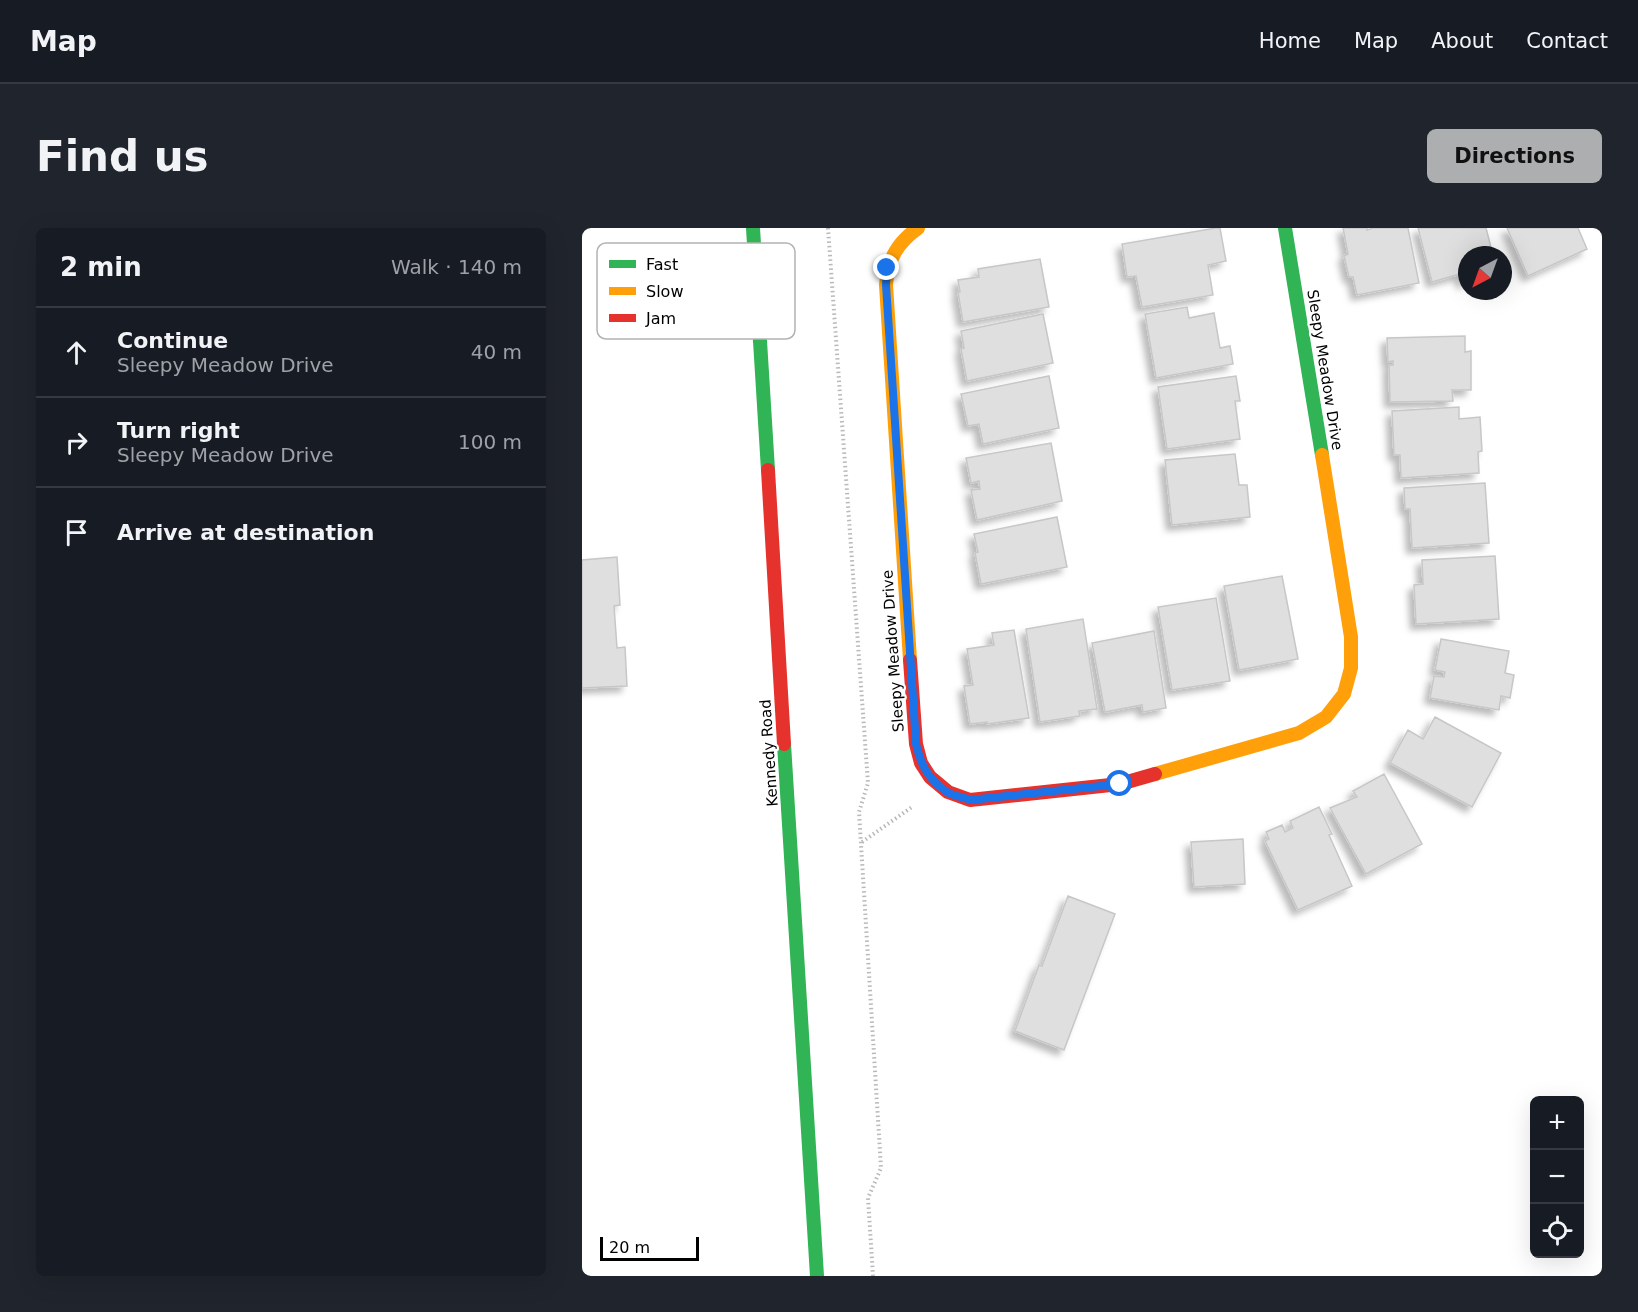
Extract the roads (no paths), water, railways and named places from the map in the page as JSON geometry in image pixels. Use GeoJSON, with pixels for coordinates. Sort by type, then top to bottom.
{"type":"FeatureCollection","features":[{"type":"Feature","properties":{"kind":"street","name":"Kennedy Road"},"geometry":{"type":"LineString","coordinates":[[753,228],[754,243]]}},
{"type":"Feature","properties":{"kind":"street","name":"Sleepy Meadow Drive"},"geometry":{"type":"LineString","coordinates":[[918,228],[903,240],[893,254],[887,268],[886,285],[916,744],[921,763],[930,777],[948,792],[970,800],[1120,784],[1299,734],[1326,717],[1344,694],[1351,668],[1351,638],[1285,228]]}},
{"type":"Feature","properties":{"kind":"street","name":"Kennedy Road"},"geometry":{"type":"LineString","coordinates":[[760,339],[817,1276]]}}]}
